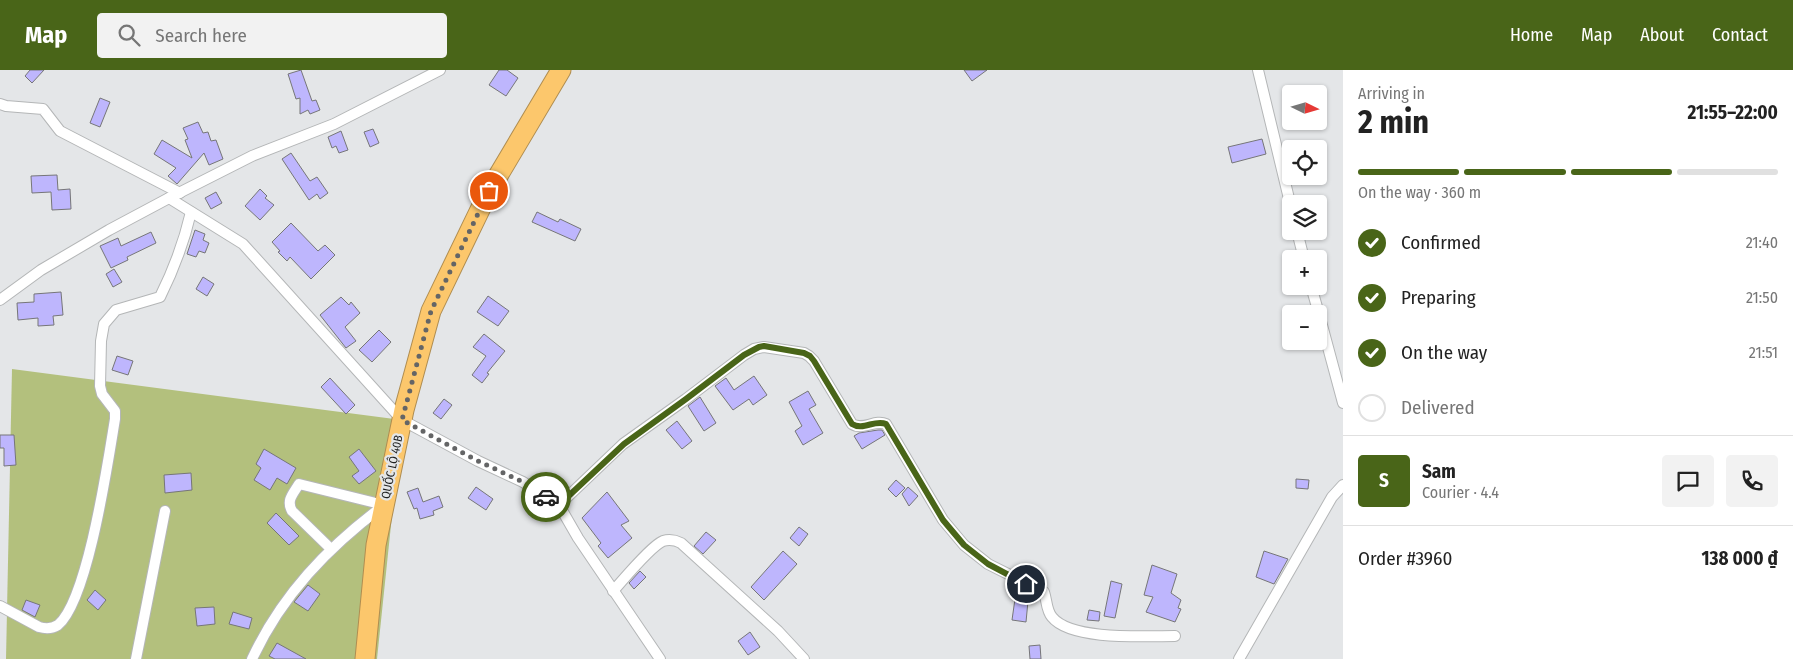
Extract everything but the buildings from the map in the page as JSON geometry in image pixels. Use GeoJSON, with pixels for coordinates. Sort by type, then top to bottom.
{"type":"FeatureCollection","features":[{"type":"Feature","properties":{"kind":"highway","name":"QUỐC LỘ 40B"},"geometry":{"type":"LineString","coordinates":[[365,659],[376,545],[402,420],[431,311],[489,191],[561,70]]}},
{"type":"Feature","properties":{"kind":"street"},"geometry":{"type":"LineString","coordinates":[[0,300],[41,270],[109,230],[169,198],[252,156],[334,124],[440,70]]}},
{"type":"Feature","properties":{"kind":"street"},"geometry":{"type":"LineString","coordinates":[[1258,70],[1288,195]]}},
{"type":"Feature","properties":{"kind":"street"},"geometry":{"type":"LineString","coordinates":[[0,104],[43,109],[60,131],[180,193]]}},
{"type":"Feature","properties":{"kind":"street"},"geometry":{"type":"LineString","coordinates":[[169,198],[243,244],[402,420],[478,461],[523,482],[559,505],[578,538],[660,659]]}},
{"type":"Feature","properties":{"kind":"street"},"geometry":{"type":"LineString","coordinates":[[0,606],[45,629],[58,624],[81,584],[102,494],[115,418],[115,411],[102,394],[100,386],[104,324],[116,310],[160,297],[183,244],[191,212]]}},
{"type":"Feature","properties":{"kind":"street"},"geometry":{"type":"LineString","coordinates":[[1327,344],[1343,403]]}},
{"type":"Feature","properties":{"kind":"street"},"geometry":{"type":"LineString","coordinates":[[559,505],[624,444],[744,355],[764,346],[804,353],[814,361],[852,424],[861,427],[882,422],[886,424],[943,520],[964,545],[988,564],[1044,592],[1048,612],[1058,623],[1067,628],[1100,634],[1175,636]]}},
{"type":"Feature","properties":{"kind":"street"},"geometry":{"type":"LineString","coordinates":[[330,549],[292,511],[288,504],[299,484],[384,505]]}},
{"type":"Feature","properties":{"kind":"street"},"geometry":{"type":"LineString","coordinates":[[1239,659],[1332,497],[1343,485]]}},
{"type":"Feature","properties":{"kind":"street"},"geometry":{"type":"LineString","coordinates":[[252,659],[278,612],[297,587],[330,549],[384,505]]}},
{"type":"Feature","properties":{"kind":"street"},"geometry":{"type":"LineString","coordinates":[[136,659],[165,511]]}},
{"type":"Feature","properties":{"kind":"street"},"geometry":{"type":"LineString","coordinates":[[613,591],[660,543],[676,540],[778,631],[804,659]]}},
{"type":"Feature","properties":{"kind":"green space"},"geometry":{"type":"Polygon","coordinates":[[[12,369],[402,420],[377,659],[6,659],[12,369]]]}},
{"type":"Feature","properties":{"kind":"way so far"},"geometry":{"type":"LineString","coordinates":[[489,191],[431,311],[402,420],[478,461],[523,482],[546,497]]}},
{"type":"Feature","properties":{"kind":"route"},"geometry":{"type":"LineString","coordinates":[[546,497],[559,505],[624,444],[754,349],[764,346],[804,353],[814,361],[852,424],[861,427],[882,422],[886,424],[943,520],[964,545],[988,564],[1026,584]]}}]}
